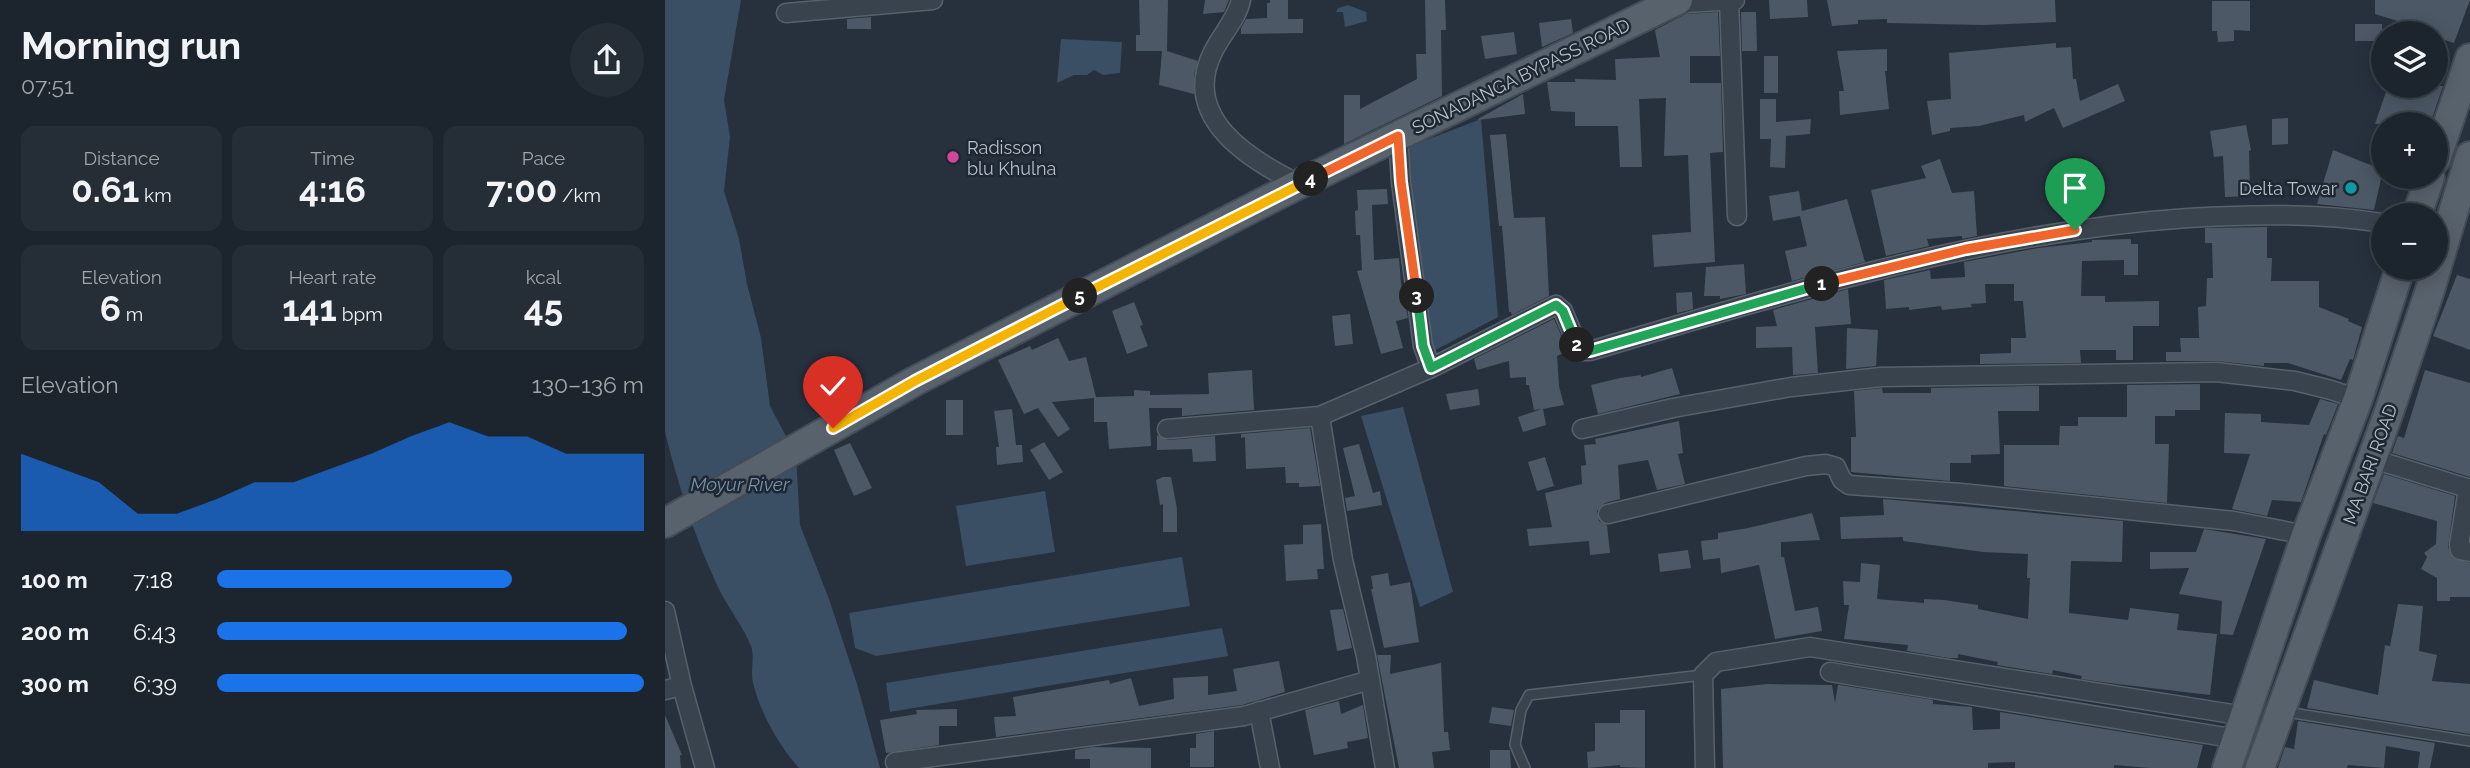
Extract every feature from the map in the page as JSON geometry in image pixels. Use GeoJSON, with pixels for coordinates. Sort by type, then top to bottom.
{"type":"FeatureCollection","features":[{"type":"Feature","properties":{"kind":"main road","name":"SONADANGA BYPASS ROAD"},"geometry":{"type":"LineString","coordinates":[[667,522],[915,381],[1299,184],[1674,2]]}},
{"type":"Feature","properties":{"kind":"main road"},"geometry":{"type":"LineString","coordinates":[[2448,123],[2470,58]]}},
{"type":"Feature","properties":{"kind":"main road","name":"MA BARI ROAD"},"geometry":{"type":"LineString","coordinates":[[2260,768],[2373,459],[2429,293],[2470,156]]}},
{"type":"Feature","properties":{"kind":"main road","name":"MA BARI ROAD"},"geometry":{"type":"LineString","coordinates":[[2227,768],[2307,535],[2358,399],[2396,280]]}},
{"type":"Feature","properties":{"kind":"street"},"geometry":{"type":"LineString","coordinates":[[786,13],[933,0]]}},
{"type":"Feature","properties":{"kind":"street"},"geometry":{"type":"LineString","coordinates":[[1241,0],[1229,26],[1211,54],[1204,83],[1207,107],[1237,148],[1263,167],[1299,184]]}},
{"type":"Feature","properties":{"kind":"street"},"geometry":{"type":"LineString","coordinates":[[1730,0],[1737,216]]}},
{"type":"Feature","properties":{"kind":"street"},"geometry":{"type":"LineString","coordinates":[[1674,2],[1735,0]]}},
{"type":"Feature","properties":{"kind":"street"},"geometry":{"type":"LineString","coordinates":[[1398,136],[1401,182],[1423,346],[1431,368]]}},
{"type":"Feature","properties":{"kind":"street"},"geometry":{"type":"LineString","coordinates":[[1167,429],[1320,416],[1431,368],[1556,305],[1563,311],[1580,351],[1590,351],[1870,270],[1966,249],[2075,230],[2133,222],[2260,214],[2342,216],[2371,221]]}},
{"type":"Feature","properties":{"kind":"street"},"geometry":{"type":"LineString","coordinates":[[1582,429],[1673,408],[1791,387],[1881,377],[2216,372],[2295,381],[2358,399]]}},
{"type":"Feature","properties":{"kind":"street"},"geometry":{"type":"LineString","coordinates":[[1320,416],[1343,559],[1370,680],[1385,768]]}},
{"type":"Feature","properties":{"kind":"street"},"geometry":{"type":"LineString","coordinates":[[2373,459],[2469,488],[2459,545],[2461,550],[2470,552]]}},
{"type":"Feature","properties":{"kind":"street"},"geometry":{"type":"LineString","coordinates":[[1608,514],[1807,466],[1826,464],[1836,467],[1845,484],[1849,485],[2221,519],[2307,535]]}},
{"type":"Feature","properties":{"kind":"street"},"geometry":{"type":"LineString","coordinates":[[665,611],[674,688],[705,768]]}},
{"type":"Feature","properties":{"kind":"street"},"geometry":{"type":"LineString","coordinates":[[1705,768],[1703,675],[1716,662],[1810,647],[2241,727]]}},
{"type":"Feature","properties":{"kind":"street"},"geometry":{"type":"LineString","coordinates":[[1876,679],[1878,658]]}},
{"type":"Feature","properties":{"kind":"street"},"geometry":{"type":"LineString","coordinates":[[1830,671],[2241,727]]}},
{"type":"Feature","properties":{"kind":"street"},"geometry":{"type":"LineString","coordinates":[[895,762],[1244,716],[1370,680]]}},
{"type":"Feature","properties":{"kind":"street"},"geometry":{"type":"LineString","coordinates":[[1259,711],[1270,768]]}},
{"type":"Feature","properties":{"kind":"lane"},"geometry":{"type":"LineString","coordinates":[[1525,768],[1515,745],[1521,710],[1529,695],[1703,675]]}},
{"type":"Feature","properties":{"kind":"lane"},"geometry":{"type":"LineString","coordinates":[[2280,711],[2470,741]]}},
{"type":"Feature","properties":{"kind":"water","name":"Moyur River"},"geometry":{"type":"Polygon","coordinates":[[[665,0],[741,0],[724,100],[730,137],[724,191],[739,239],[761,338],[770,406],[796,455],[800,525],[829,599],[857,684],[880,768],[799,768],[784,750],[765,717],[756,694],[752,678],[751,646],[709,566],[675,471],[665,432],[665,0]]]}},
{"type":"Feature","properties":{"kind":"water"},"geometry":{"type":"Polygon","coordinates":[[[1348,5],[1366,12],[1367,21],[1345,27],[1343,12],[1336,12],[1338,8],[1348,5]]]}},
{"type":"Feature","properties":{"kind":"water"},"geometry":{"type":"Polygon","coordinates":[[[1061,39],[1122,42],[1120,73],[1103,75],[1094,70],[1087,75],[1074,75],[1057,83],[1061,39]]]}},
{"type":"Feature","properties":{"kind":"water"},"geometry":{"type":"Polygon","coordinates":[[[1481,119],[1498,317],[1428,354],[1408,147],[1481,119]]]}},
{"type":"Feature","properties":{"kind":"water"},"geometry":{"type":"Polygon","coordinates":[[[1403,407],[1453,592],[1420,607],[1361,416],[1403,407]]]}},
{"type":"Feature","properties":{"kind":"water"},"geometry":{"type":"Polygon","coordinates":[[[1045,491],[1055,552],[966,566],[956,506],[1045,491]]]}},
{"type":"Feature","properties":{"kind":"water"},"geometry":{"type":"Polygon","coordinates":[[[1182,557],[1190,606],[876,656],[855,648],[849,613],[1182,557]]]}},
{"type":"Feature","properties":{"kind":"water"},"geometry":{"type":"Polygon","coordinates":[[[1222,628],[1228,656],[890,712],[886,683],[1222,628]]]}},
{"type":"Feature","properties":{"kind":"building"},"geometry":{"type":"Polygon","coordinates":[[[1139,0],[1168,0],[1167,51],[1198,61],[1194,75],[1194,94],[1159,85],[1162,51],[1136,51],[1136,35],[1140,35],[1139,0]]]}},
{"type":"Feature","properties":{"kind":"building"},"geometry":{"type":"Polygon","coordinates":[[[1205,0],[1229,0],[1224,12],[1203,14],[1205,0]]]}},
{"type":"Feature","properties":{"kind":"building"},"geometry":{"type":"Polygon","coordinates":[[[1270,0],[1288,0],[1288,19],[1303,19],[1303,33],[1241,34],[1246,19],[1267,18],[1267,3],[1270,3],[1270,0]]]}},
{"type":"Feature","properties":{"kind":"building"},"geometry":{"type":"Polygon","coordinates":[[[1425,0],[1445,0],[1446,30],[1441,30],[1442,96],[1344,144],[1344,95],[1360,95],[1360,109],[1417,79],[1416,54],[1426,54],[1425,0]]]}},
{"type":"Feature","properties":{"kind":"building"},"geometry":{"type":"Polygon","coordinates":[[[1769,0],[1807,0],[1808,17],[1770,19],[1769,0]]]}},
{"type":"Feature","properties":{"kind":"building"},"geometry":{"type":"Polygon","coordinates":[[[1827,0],[2055,0],[2056,22],[1983,25],[1887,23],[1887,19],[1858,20],[1858,24],[1832,26],[1827,0]]]}},
{"type":"Feature","properties":{"kind":"building"},"geometry":{"type":"Polygon","coordinates":[[[2375,0],[2470,0],[2454,43],[2448,41],[2448,21],[2397,21],[2375,14],[2375,0]]]}},
{"type":"Feature","properties":{"kind":"building"},"geometry":{"type":"Polygon","coordinates":[[[2212,1],[2250,1],[2250,31],[2234,30],[2234,41],[2218,42],[2217,31],[2212,31],[2212,1]]]}},
{"type":"Feature","properties":{"kind":"building"},"geometry":{"type":"Polygon","coordinates":[[[1718,12],[1720,56],[1690,56],[1690,83],[1721,83],[1723,152],[1710,153],[1715,262],[1654,267],[1652,235],[1691,232],[1688,155],[1664,156],[1666,98],[1639,99],[1642,167],[1620,167],[1618,126],[1575,126],[1575,112],[1551,111],[1547,82],[1575,82],[1575,79],[1616,80],[1615,59],[1660,57],[1655,30],[1686,14],[1718,12]]]}},
{"type":"Feature","properties":{"kind":"building"},"geometry":{"type":"Polygon","coordinates":[[[1741,12],[1756,12],[1757,51],[1742,51],[1741,12]]]}},
{"type":"Feature","properties":{"kind":"building"},"geometry":{"type":"Polygon","coordinates":[[[871,17],[871,29],[847,29],[847,19],[871,17]]]}},
{"type":"Feature","properties":{"kind":"building"},"geometry":{"type":"Polygon","coordinates":[[[1571,19],[1573,33],[1542,47],[1539,23],[1571,19]]]}},
{"type":"Feature","properties":{"kind":"building"},"geometry":{"type":"Polygon","coordinates":[[[2355,24],[2371,24],[2371,41],[2355,41],[2355,24]]]}},
{"type":"Feature","properties":{"kind":"building"},"geometry":{"type":"Polygon","coordinates":[[[1514,32],[1517,54],[1485,59],[1481,36],[1514,32]]]}},
{"type":"Feature","properties":{"kind":"building"},"geometry":{"type":"Polygon","coordinates":[[[2056,43],[2056,48],[2071,47],[2073,79],[2076,79],[2080,101],[2118,84],[2125,101],[2063,128],[2054,108],[2025,122],[2024,115],[1979,126],[1950,128],[1950,131],[1932,135],[1927,101],[1951,99],[1949,53],[2056,43]]]}},
{"type":"Feature","properties":{"kind":"building"},"geometry":{"type":"Polygon","coordinates":[[[1887,49],[1885,71],[1889,109],[1840,115],[1839,91],[1844,91],[1837,51],[1887,49]]]}},
{"type":"Feature","properties":{"kind":"building"},"geometry":{"type":"Polygon","coordinates":[[[1764,56],[1778,56],[1778,93],[1764,93],[1764,56]]]}},
{"type":"Feature","properties":{"kind":"building"},"geometry":{"type":"Polygon","coordinates":[[[1523,94],[1525,114],[1478,120],[1478,119],[1523,94]]]}},
{"type":"Feature","properties":{"kind":"building"},"geometry":{"type":"Polygon","coordinates":[[[2384,98],[2439,98],[2434,112],[2379,112],[2384,98]]]}},
{"type":"Feature","properties":{"kind":"building"},"geometry":{"type":"Polygon","coordinates":[[[1760,99],[1776,99],[1776,122],[1811,119],[1810,134],[1786,136],[1785,168],[1770,167],[1771,139],[1760,139],[1760,99]]]}},
{"type":"Feature","properties":{"kind":"building"},"geometry":{"type":"Polygon","coordinates":[[[2288,118],[2288,144],[2272,145],[2272,119],[2288,118]]]}},
{"type":"Feature","properties":{"kind":"building"},"geometry":{"type":"Polygon","coordinates":[[[2246,125],[2251,150],[2250,196],[2225,197],[2223,156],[2214,157],[2210,131],[2246,125]]]}},
{"type":"Feature","properties":{"kind":"building"},"geometry":{"type":"Polygon","coordinates":[[[1506,134],[1514,218],[1545,217],[1549,296],[1512,315],[1509,312],[1502,226],[1499,226],[1490,135],[1506,134]]]}},
{"type":"Feature","properties":{"kind":"building","name":"Delta Towar"},"geometry":{"type":"Polygon","coordinates":[[[2333,150],[2371,165],[2371,189],[2379,189],[2376,203],[2371,203],[2371,210],[2317,204],[2333,150]]]}},
{"type":"Feature","properties":{"kind":"building"},"geometry":{"type":"Polygon","coordinates":[[[1940,159],[1952,193],[1974,191],[1977,236],[1927,239],[1929,246],[1886,256],[1871,190],[1926,178],[1921,166],[1940,159]]]}},
{"type":"Feature","properties":{"kind":"building"},"geometry":{"type":"Polygon","coordinates":[[[1387,189],[1388,204],[1372,205],[1374,260],[1399,258],[1408,318],[1396,321],[1403,348],[1381,354],[1357,271],[1362,270],[1360,235],[1356,235],[1355,211],[1358,210],[1357,190],[1387,189]]]}},
{"type":"Feature","properties":{"kind":"building"},"geometry":{"type":"Polygon","coordinates":[[[1799,191],[1802,211],[1847,199],[1865,262],[1792,281],[1785,251],[1807,246],[1800,216],[1773,221],[1769,196],[1799,191]]]}},
{"type":"Feature","properties":{"kind":"building"},"geometry":{"type":"Polygon","coordinates":[[[2267,227],[2267,258],[2272,258],[2271,281],[2319,281],[2319,307],[2362,327],[2353,360],[2350,359],[2341,380],[2288,363],[2264,363],[2264,366],[2216,361],[2166,361],[2166,352],[2181,352],[2180,338],[2199,338],[2198,307],[2206,306],[2207,278],[2213,278],[2212,243],[2205,243],[2205,228],[2267,227]]]}},
{"type":"Feature","properties":{"kind":"building"},"geometry":{"type":"Polygon","coordinates":[[[2131,239],[2131,244],[2138,244],[2138,275],[2124,275],[2124,260],[2082,261],[2081,296],[2105,296],[2105,302],[2159,301],[2159,326],[2133,326],[2133,360],[2116,360],[2116,350],[2080,350],[2081,363],[1980,364],[1980,354],[2011,353],[2011,338],[2026,338],[2023,301],[2014,301],[2014,284],[1985,284],[1986,303],[1971,304],[1972,307],[1942,310],[1941,306],[1909,310],[1909,307],[1886,309],[1884,280],[1930,270],[1931,279],[1965,277],[1964,262],[2092,240],[2131,239]]]}},
{"type":"Feature","properties":{"kind":"building"},"geometry":{"type":"Polygon","coordinates":[[[1744,264],[1746,294],[1720,299],[1720,296],[1704,296],[1706,267],[1744,264]]]}},
{"type":"Feature","properties":{"kind":"building"},"geometry":{"type":"Polygon","coordinates":[[[2457,275],[2470,279],[2470,350],[2433,336],[2457,275]]]}},
{"type":"Feature","properties":{"kind":"building"},"geometry":{"type":"Polygon","coordinates":[[[1848,289],[1851,324],[1815,327],[1818,373],[1793,375],[1792,347],[1756,348],[1756,327],[1777,326],[1773,310],[1848,289]]]}},
{"type":"Feature","properties":{"kind":"building"},"geometry":{"type":"Polygon","coordinates":[[[1692,292],[1693,309],[1677,313],[1676,293],[1692,292]]]}},
{"type":"Feature","properties":{"kind":"building"},"geometry":{"type":"Polygon","coordinates":[[[1134,302],[1148,346],[1127,354],[1112,311],[1134,302]]]}},
{"type":"Feature","properties":{"kind":"building"},"geometry":{"type":"Polygon","coordinates":[[[1350,314],[1353,344],[1335,346],[1332,316],[1350,314]]]}},
{"type":"Feature","properties":{"kind":"building"},"geometry":{"type":"Polygon","coordinates":[[[1554,319],[1568,351],[1557,356],[1559,386],[1564,405],[1543,409],[1546,425],[1523,432],[1518,417],[1542,409],[1534,410],[1526,377],[1510,378],[1509,361],[1477,370],[1474,359],[1554,319]]]}},
{"type":"Feature","properties":{"kind":"building"},"geometry":{"type":"Polygon","coordinates":[[[1847,328],[1878,330],[1876,366],[1846,369],[1847,328]]]}},
{"type":"Feature","properties":{"kind":"building"},"geometry":{"type":"Polygon","coordinates":[[[1058,338],[1069,361],[1086,357],[1096,397],[1134,396],[1134,390],[1150,391],[1150,395],[1209,394],[1208,373],[1252,370],[1254,410],[1182,416],[1182,408],[1149,408],[1151,446],[1109,449],[1107,422],[1094,422],[1094,398],[1052,402],[1070,429],[1058,437],[1038,408],[1024,414],[998,360],[1030,346],[1032,350],[1058,338]]]}},
{"type":"Feature","properties":{"kind":"building"},"geometry":{"type":"Polygon","coordinates":[[[1672,368],[1680,394],[1598,414],[1591,385],[1620,378],[1641,377],[1672,368]]]}},
{"type":"Feature","properties":{"kind":"building"},"geometry":{"type":"Polygon","coordinates":[[[2425,370],[2470,383],[2470,477],[2392,453],[2398,436],[2404,438],[2425,370]]]}},
{"type":"Feature","properties":{"kind":"building"},"geometry":{"type":"Polygon","coordinates":[[[2200,384],[2200,410],[2175,410],[2175,416],[2155,416],[2155,444],[2169,444],[2167,503],[2004,486],[2004,445],[2059,445],[2060,426],[2078,426],[2078,417],[2127,417],[2127,385],[2200,384]]]}},
{"type":"Feature","properties":{"kind":"building"},"geometry":{"type":"Polygon","coordinates":[[[2039,386],[2039,411],[1998,411],[2000,454],[1971,455],[1971,463],[1950,463],[1950,481],[1851,472],[1851,437],[1856,437],[1854,391],[1882,388],[1883,393],[1931,393],[1931,388],[2039,386]]]}},
{"type":"Feature","properties":{"kind":"building"},"geometry":{"type":"Polygon","coordinates":[[[1478,389],[1480,405],[1450,410],[1446,394],[1478,389]]]}},
{"type":"Feature","properties":{"kind":"building"},"geometry":{"type":"Polygon","coordinates":[[[2320,399],[2338,404],[2326,435],[2324,434],[2301,502],[2272,500],[2267,516],[2232,509],[2250,454],[2224,453],[2225,413],[2261,414],[2261,422],[2309,425],[2320,399]]]}},
{"type":"Feature","properties":{"kind":"building"},"geometry":{"type":"Polygon","coordinates":[[[946,400],[963,400],[963,435],[946,435],[946,400]]]}},
{"type":"Feature","properties":{"kind":"building"},"geometry":{"type":"Polygon","coordinates":[[[1012,409],[1016,445],[1022,445],[1023,462],[997,465],[996,447],[999,447],[994,411],[1012,409]]]}},
{"type":"Feature","properties":{"kind":"building"},"geometry":{"type":"Polygon","coordinates":[[[1679,421],[1683,453],[1678,454],[1685,484],[1657,490],[1648,460],[1618,465],[1620,499],[1605,503],[1597,511],[1599,521],[1607,525],[1610,553],[1590,555],[1589,541],[1529,546],[1527,529],[1552,527],[1545,493],[1582,484],[1581,466],[1586,465],[1584,445],[1596,444],[1595,439],[1679,421]]]}},
{"type":"Feature","properties":{"kind":"building"},"geometry":{"type":"Polygon","coordinates":[[[1310,428],[1320,486],[1299,487],[1299,483],[1286,483],[1285,467],[1246,469],[1245,437],[1241,438],[1241,434],[1310,428]]]}},
{"type":"Feature","properties":{"kind":"building"},"geometry":{"type":"Polygon","coordinates":[[[1157,435],[1168,440],[1215,436],[1216,461],[1193,462],[1192,449],[1157,450],[1157,435]]]}},
{"type":"Feature","properties":{"kind":"building"},"geometry":{"type":"Polygon","coordinates":[[[1044,442],[1063,472],[1049,480],[1030,450],[1044,442]]]}},
{"type":"Feature","properties":{"kind":"building"},"geometry":{"type":"Polygon","coordinates":[[[850,443],[872,488],[854,496],[834,450],[850,443]]]}},
{"type":"Feature","properties":{"kind":"building"},"geometry":{"type":"Polygon","coordinates":[[[1359,444],[1373,493],[1380,491],[1382,505],[1347,511],[1345,498],[1355,496],[1343,448],[1359,444]]]}},
{"type":"Feature","properties":{"kind":"building"},"geometry":{"type":"Polygon","coordinates":[[[1545,457],[1554,486],[1537,491],[1528,462],[1545,457]]]}},
{"type":"Feature","properties":{"kind":"building"},"geometry":{"type":"Polygon","coordinates":[[[2384,474],[2455,496],[2448,547],[2453,558],[2470,563],[2470,597],[2450,597],[2450,601],[2437,601],[2437,578],[2421,569],[2427,557],[2424,553],[2436,544],[2437,521],[2373,503],[2384,474]]]}},
{"type":"Feature","properties":{"kind":"building"},"geometry":{"type":"Polygon","coordinates":[[[1171,477],[1177,509],[1177,532],[1163,532],[1163,504],[1160,505],[1156,480],[1171,477]]]}},
{"type":"Feature","properties":{"kind":"building"},"geometry":{"type":"Polygon","coordinates":[[[1883,499],[2123,521],[2122,562],[2071,561],[2069,613],[2128,620],[2130,608],[2179,614],[2177,630],[2217,634],[2210,695],[2081,679],[2082,676],[2053,670],[2052,674],[1997,665],[1998,662],[1958,654],[1958,658],[1949,658],[1907,651],[1908,645],[1844,639],[1849,605],[1844,605],[1843,581],[1860,582],[1861,563],[1880,565],[1877,599],[1924,603],[1924,599],[1944,600],[1978,605],[1978,609],[2028,619],[2028,554],[1983,552],[1903,541],[1903,537],[1841,539],[1840,517],[1884,515],[1883,499]]]}},
{"type":"Feature","properties":{"kind":"building"},"geometry":{"type":"Polygon","coordinates":[[[1812,513],[1820,540],[1781,542],[1781,557],[1784,557],[1795,611],[1818,607],[1822,631],[1775,639],[1759,565],[1721,573],[1720,558],[1703,560],[1701,541],[1718,539],[1718,533],[1812,513]]]}},
{"type":"Feature","properties":{"kind":"building"},"geometry":{"type":"Polygon","coordinates":[[[1321,524],[1324,569],[1317,569],[1318,579],[1286,581],[1284,545],[1303,544],[1303,525],[1321,524]]]}},
{"type":"Feature","properties":{"kind":"building"},"geometry":{"type":"Polygon","coordinates":[[[2204,529],[2266,539],[2233,635],[2220,634],[2222,601],[2179,594],[2189,568],[2150,569],[2150,552],[2196,552],[2204,529]]]}},
{"type":"Feature","properties":{"kind":"building"},"geometry":{"type":"Polygon","coordinates":[[[1688,550],[1691,568],[1660,572],[1658,554],[1688,550]]]}},
{"type":"Feature","properties":{"kind":"building"},"geometry":{"type":"Polygon","coordinates":[[[1388,573],[1390,586],[1410,582],[1419,642],[1384,648],[1371,589],[1371,576],[1388,573]]]}},
{"type":"Feature","properties":{"kind":"building"},"geometry":{"type":"Polygon","coordinates":[[[2398,604],[2423,606],[2419,651],[2437,655],[2432,681],[2470,684],[2470,734],[2307,708],[2314,680],[2378,695],[2385,645],[2390,646],[2398,604]]]}},
{"type":"Feature","properties":{"kind":"building"},"geometry":{"type":"Polygon","coordinates":[[[1343,609],[1352,648],[1337,651],[1330,610],[1343,609]]]}},
{"type":"Feature","properties":{"kind":"building"},"geometry":{"type":"Polygon","coordinates":[[[1377,655],[1391,655],[1390,674],[1441,663],[1444,732],[1448,732],[1450,750],[1432,752],[1434,768],[1399,768],[1377,655]]]}},
{"type":"Feature","properties":{"kind":"building"},"geometry":{"type":"Polygon","coordinates":[[[1279,661],[1285,692],[1242,705],[996,737],[994,717],[1016,716],[1013,697],[1109,680],[1110,684],[1131,678],[1139,706],[1174,699],[1173,678],[1208,676],[1208,695],[1237,691],[1233,669],[1279,661]]]}},
{"type":"Feature","properties":{"kind":"building"},"geometry":{"type":"Polygon","coordinates":[[[1767,684],[1832,685],[1835,703],[1840,685],[1933,700],[1933,704],[1972,707],[1973,730],[2000,729],[2000,712],[2203,745],[2197,768],[2114,765],[2114,768],[2015,768],[2015,762],[1988,763],[1988,768],[1723,768],[1721,689],[1767,684]]]}},
{"type":"Feature","properties":{"kind":"building"},"geometry":{"type":"Polygon","coordinates":[[[1339,701],[1341,714],[1363,705],[1368,738],[1347,742],[1348,748],[1314,755],[1305,710],[1339,701]]]}},
{"type":"Feature","properties":{"kind":"building"},"geometry":{"type":"Polygon","coordinates":[[[1492,707],[1514,710],[1511,726],[1489,723],[1492,707]]]}},
{"type":"Feature","properties":{"kind":"building"},"geometry":{"type":"Polygon","coordinates":[[[957,709],[957,726],[939,726],[939,745],[886,753],[880,720],[917,714],[916,710],[957,709]]]}},
{"type":"Feature","properties":{"kind":"building"},"geometry":{"type":"Polygon","coordinates":[[[1620,710],[1645,710],[1645,768],[1620,765],[1588,768],[1587,752],[1595,751],[1595,723],[1620,723],[1620,710]]]}},
{"type":"Feature","properties":{"kind":"building"},"geometry":{"type":"Polygon","coordinates":[[[665,715],[682,755],[681,768],[665,768],[665,715]]]}},
{"type":"Feature","properties":{"kind":"building"},"geometry":{"type":"Polygon","coordinates":[[[2298,721],[2435,743],[2430,768],[2418,768],[2420,752],[2386,746],[2384,768],[2348,765],[2347,768],[2278,768],[2285,747],[2294,749],[2298,721]]]}},
{"type":"Feature","properties":{"kind":"building"},"geometry":{"type":"Polygon","coordinates":[[[1214,731],[1214,767],[1190,767],[1190,748],[1196,748],[1196,734],[1214,731]]]}},
{"type":"Feature","properties":{"kind":"building"},"geometry":{"type":"Polygon","coordinates":[[[1093,747],[1151,748],[1151,768],[1090,768],[1090,759],[1075,759],[1075,750],[1093,747]]]}},
{"type":"Feature","properties":{"kind":"building"},"geometry":{"type":"Polygon","coordinates":[[[1490,750],[1510,750],[1511,768],[1490,768],[1490,750]]]}},
{"type":"Feature","properties":{"kind":"place","name":"Radisson blu Khulna"},"geometry":{"type":"Point","coordinates":[953,157]}},
{"type":"Feature","properties":{"kind":"place","name":"Delta Towar"},"geometry":{"type":"Point","coordinates":[2351,188]}},
{"type":"Feature","properties":{"kind":"route"},"geometry":{"type":"LineString","coordinates":[[833,428],[915,381],[1398,136],[1401,182],[1423,346],[1431,368],[1556,305],[1563,311],[1580,351],[1590,351],[1870,270],[1966,249],[2075,230]]}}]}
